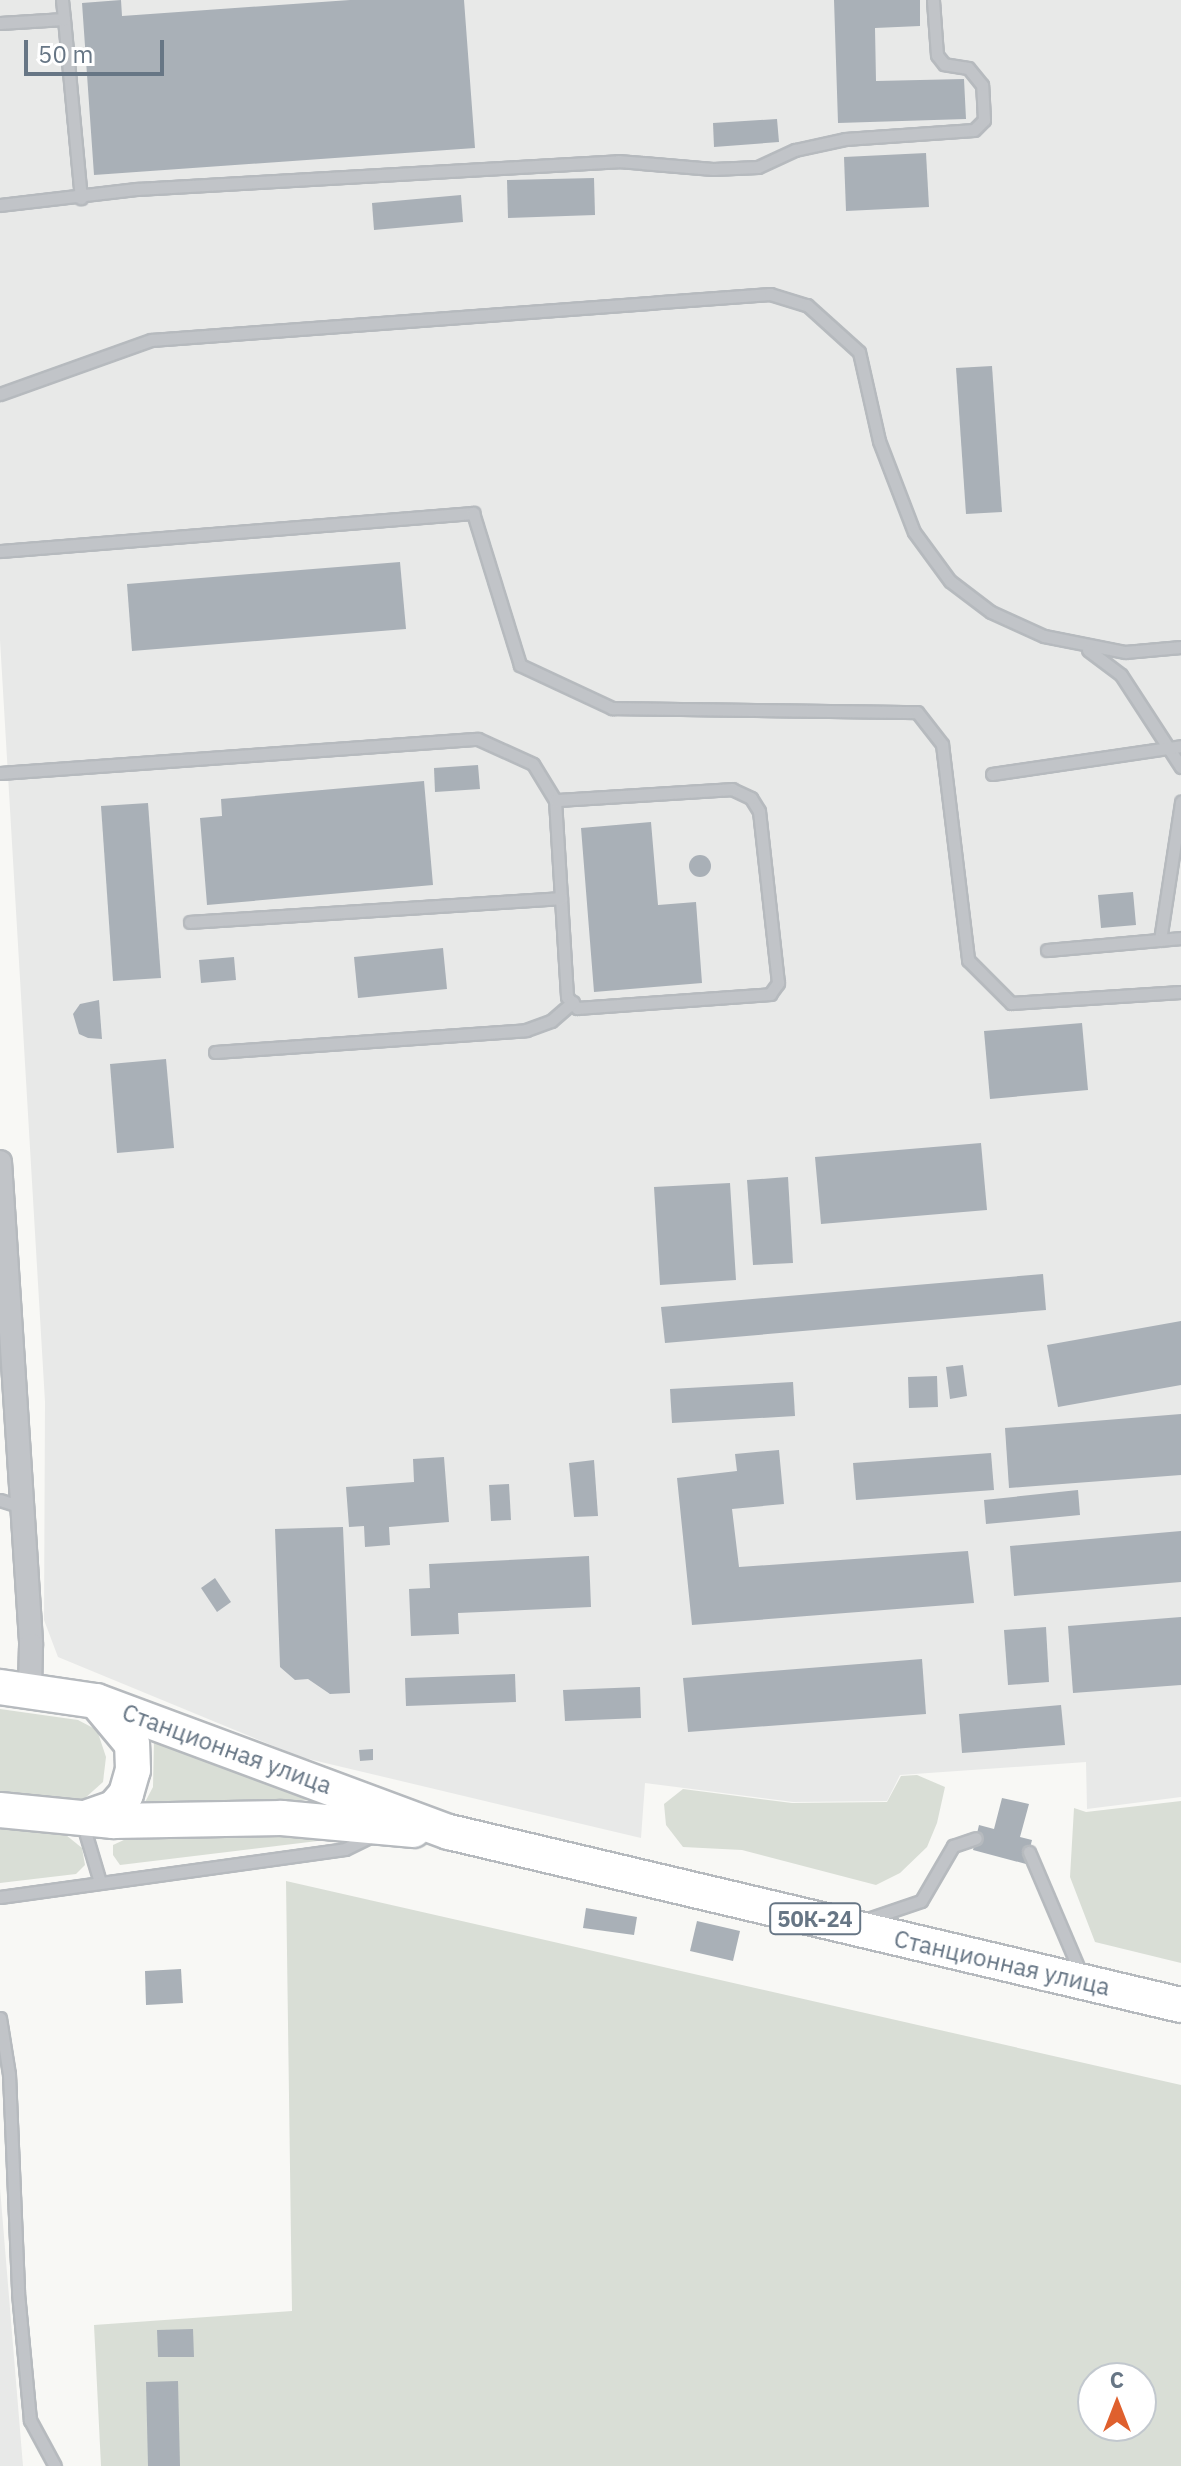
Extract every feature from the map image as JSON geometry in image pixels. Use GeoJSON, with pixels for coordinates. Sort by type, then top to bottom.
{"type":"FeatureCollection","features":[{"type":"Feature","properties":{"kind":"main road","name":"Станционная улица"},"geometry":{"type":"LineString","coordinates":[[15,1688],[96,1701],[449,1832],[1181,2005]]}},
{"type":"Feature","properties":{"kind":"main road"},"geometry":{"type":"LineString","coordinates":[[81,1819],[114,1808],[126,1794],[133,1770],[132,1744],[96,1701]]}},
{"type":"Feature","properties":{"kind":"main road","name":"Станционная улица"},"geometry":{"type":"LineString","coordinates":[[0,1810],[81,1819],[282,1818],[449,1832]]}},
{"type":"Feature","properties":{"kind":"street"},"geometry":{"type":"LineString","coordinates":[[0,1162],[23,1507],[15,1688]]}},
{"type":"Feature","properties":{"kind":"lane"},"geometry":{"type":"LineString","coordinates":[[62,0],[81,198]]}},
{"type":"Feature","properties":{"kind":"lane"},"geometry":{"type":"LineString","coordinates":[[0,205],[81,198],[137,189],[618,161],[713,169],[758,167],[795,150],[845,139],[974,130],[984,120],[982,85],[968,68],[944,64],[937,55],[933,0]]}},
{"type":"Feature","properties":{"kind":"lane"},"geometry":{"type":"LineString","coordinates":[[0,23],[64,19]]}},
{"type":"Feature","properties":{"kind":"lane"},"geometry":{"type":"LineString","coordinates":[[0,394],[151,340],[770,294],[807,305],[859,352],[879,441],[910,521],[950,581],[991,612],[1084,648],[1121,675],[1181,767]]}},
{"type":"Feature","properties":{"kind":"lane"},"geometry":{"type":"LineString","coordinates":[[0,551],[473,513],[520,665],[612,708],[917,712],[942,744],[968,960],[1011,1003],[1181,992]]}},
{"type":"Feature","properties":{"kind":"lane"},"geometry":{"type":"LineString","coordinates":[[1084,648],[1125,652],[1181,647]]}},
{"type":"Feature","properties":{"kind":"lane"},"geometry":{"type":"LineString","coordinates":[[0,773],[478,739],[533,764],[555,800],[567,997],[577,1008],[770,994],[778,983],[759,811],[751,798],[732,789],[555,800]]}},
{"type":"Feature","properties":{"kind":"lane"},"geometry":{"type":"LineString","coordinates":[[992,774],[1181,746]]}},
{"type":"Feature","properties":{"kind":"lane"},"geometry":{"type":"LineString","coordinates":[[1160,940],[1181,802]]}},
{"type":"Feature","properties":{"kind":"lane"},"geometry":{"type":"LineString","coordinates":[[190,922],[561,898]]}},
{"type":"Feature","properties":{"kind":"lane"},"geometry":{"type":"LineString","coordinates":[[1047,950],[1181,938]]}},
{"type":"Feature","properties":{"kind":"lane"},"geometry":{"type":"LineString","coordinates":[[215,1052],[526,1030],[551,1021],[573,1002]]}},
{"type":"Feature","properties":{"kind":"lane"},"geometry":{"type":"LineString","coordinates":[[0,1500],[23,1507]]}},
{"type":"Feature","properties":{"kind":"lane"},"geometry":{"type":"LineString","coordinates":[[81,1819],[100,1882]]}},
{"type":"Feature","properties":{"kind":"lane"},"geometry":{"type":"LineString","coordinates":[[0,1897],[345,1849],[387,1829]]}},
{"type":"Feature","properties":{"kind":"lane"},"geometry":{"type":"LineString","coordinates":[[846,1927],[921,1901],[953,1846],[976,1838]]}},
{"type":"Feature","properties":{"kind":"lane"},"geometry":{"type":"LineString","coordinates":[[1029,1852],[1084,1982]]}},
{"type":"Feature","properties":{"kind":"lane"},"geometry":{"type":"LineString","coordinates":[[0,2018],[9,2074],[18,2293],[30,2420],[55,2466]]}},
{"type":"Feature","properties":{"kind":"shaded area"},"geometry":{"type":"Polygon","coordinates":[[[0,0],[1181,0],[1181,1797],[1087,1809],[1086,1762],[900,1775],[887,1801],[793,1802],[645,1783],[641,1838],[300,1757],[58,1657],[44,1620],[45,1402],[0,640],[0,0]]]}},
{"type":"Feature","properties":{"kind":"shaded area"},"geometry":{"type":"Polygon","coordinates":[[[0,1709],[78,1720],[97,1730],[106,1757],[103,1782],[84,1799],[54,1802],[0,1795],[0,1709]]]}},
{"type":"Feature","properties":{"kind":"shaded area"},"geometry":{"type":"Polygon","coordinates":[[[154,1740],[315,1800],[144,1804],[153,1787],[154,1740]]]}},
{"type":"Feature","properties":{"kind":"shaded area"},"geometry":{"type":"Polygon","coordinates":[[[917,1775],[945,1787],[937,1823],[927,1847],[900,1873],[876,1885],[742,1850],[683,1847],[666,1825],[664,1804],[683,1789],[792,1803],[887,1802],[901,1776],[917,1775]]]}},
{"type":"Feature","properties":{"kind":"shaded area"},"geometry":{"type":"Polygon","coordinates":[[[1181,1801],[1181,1963],[1095,1942],[1070,1877],[1074,1808],[1086,1812],[1181,1801]]]}},
{"type":"Feature","properties":{"kind":"shaded area"},"geometry":{"type":"Polygon","coordinates":[[[0,1825],[66,1835],[82,1848],[85,1865],[76,1874],[0,1883],[0,1825]]]}},
{"type":"Feature","properties":{"kind":"shaded area"},"geometry":{"type":"Polygon","coordinates":[[[308,1831],[342,1838],[120,1865],[113,1855],[113,1845],[126,1839],[308,1831]]]}},
{"type":"Feature","properties":{"kind":"shaded area"},"geometry":{"type":"Polygon","coordinates":[[[286,1881],[1181,2085],[1181,2466],[101,2466],[94,2325],[292,2311],[286,1881]]]}},
{"type":"Feature","properties":{"kind":"shaded area"},"geometry":{"type":"Polygon","coordinates":[[[0,2188],[23,2466],[0,2466],[0,2188]]]}},
{"type":"Feature","properties":{"kind":"building"},"geometry":{"type":"Polygon","coordinates":[[[121,0],[122,16],[350,0],[464,0],[475,148],[94,175],[82,3],[121,0]]]}},
{"type":"Feature","properties":{"kind":"building"},"geometry":{"type":"Polygon","coordinates":[[[834,0],[920,0],[920,26],[875,28],[876,81],[964,79],[966,119],[838,123],[834,0]]]}},
{"type":"Feature","properties":{"kind":"building"},"geometry":{"type":"Polygon","coordinates":[[[777,119],[779,142],[714,147],[713,123],[777,119]]]}},
{"type":"Feature","properties":{"kind":"building"},"geometry":{"type":"Polygon","coordinates":[[[926,153],[929,207],[846,211],[844,157],[926,153]]]}},
{"type":"Feature","properties":{"kind":"building"},"geometry":{"type":"Polygon","coordinates":[[[594,178],[595,215],[508,218],[507,180],[594,178]]]}},
{"type":"Feature","properties":{"kind":"building"},"geometry":{"type":"Polygon","coordinates":[[[461,195],[463,222],[374,230],[372,203],[461,195]]]}},
{"type":"Feature","properties":{"kind":"building"},"geometry":{"type":"Polygon","coordinates":[[[992,366],[1002,512],[966,514],[956,368],[992,366]]]}},
{"type":"Feature","properties":{"kind":"building"},"geometry":{"type":"Polygon","coordinates":[[[400,562],[406,629],[132,651],[127,584],[400,562]]]}},
{"type":"Feature","properties":{"kind":"building"},"geometry":{"type":"Polygon","coordinates":[[[478,765],[480,789],[435,792],[434,768],[478,765]]]}},
{"type":"Feature","properties":{"kind":"building"},"geometry":{"type":"Polygon","coordinates":[[[424,781],[433,885],[207,905],[200,818],[222,816],[221,799],[424,781]]]}},
{"type":"Feature","properties":{"kind":"building"},"geometry":{"type":"Polygon","coordinates":[[[148,803],[161,978],[113,981],[101,806],[148,803]]]}},
{"type":"Feature","properties":{"kind":"building"},"geometry":{"type":"Polygon","coordinates":[[[651,822],[658,905],[696,902],[702,983],[594,992],[581,828],[651,822]]]}},
{"type":"Feature","properties":{"kind":"building"},"geometry":{"type":"Polygon","coordinates":[[[700,855],[708,858],[711,866],[708,874],[700,877],[692,874],[689,866],[692,858],[700,855]]]}},
{"type":"Feature","properties":{"kind":"building"},"geometry":{"type":"Polygon","coordinates":[[[1133,892],[1136,925],[1101,928],[1098,895],[1133,892]]]}},
{"type":"Feature","properties":{"kind":"building"},"geometry":{"type":"Polygon","coordinates":[[[443,948],[447,989],[358,998],[354,957],[443,948]]]}},
{"type":"Feature","properties":{"kind":"building"},"geometry":{"type":"Polygon","coordinates":[[[234,957],[236,980],[201,983],[199,960],[234,957]]]}},
{"type":"Feature","properties":{"kind":"building"},"geometry":{"type":"Polygon","coordinates":[[[99,1000],[102,1039],[88,1038],[79,1034],[73,1014],[80,1004],[99,1000]]]}},
{"type":"Feature","properties":{"kind":"building"},"geometry":{"type":"Polygon","coordinates":[[[1082,1023],[1088,1090],[990,1099],[984,1031],[1082,1023]]]}},
{"type":"Feature","properties":{"kind":"building"},"geometry":{"type":"Polygon","coordinates":[[[166,1059],[174,1148],[117,1153],[110,1064],[166,1059]]]}},
{"type":"Feature","properties":{"kind":"building"},"geometry":{"type":"Polygon","coordinates":[[[981,1143],[987,1210],[821,1224],[815,1157],[981,1143]]]}},
{"type":"Feature","properties":{"kind":"building"},"geometry":{"type":"Polygon","coordinates":[[[788,1177],[793,1263],[753,1265],[747,1180],[788,1177]]]}},
{"type":"Feature","properties":{"kind":"building"},"geometry":{"type":"Polygon","coordinates":[[[730,1183],[736,1280],[660,1285],[654,1187],[730,1183]]]}},
{"type":"Feature","properties":{"kind":"building"},"geometry":{"type":"Polygon","coordinates":[[[1043,1274],[1046,1310],[665,1343],[661,1307],[1043,1274]]]}},
{"type":"Feature","properties":{"kind":"building"},"geometry":{"type":"Polygon","coordinates":[[[1181,1321],[1181,1385],[1058,1407],[1047,1345],[1181,1321]]]}},
{"type":"Feature","properties":{"kind":"building"},"geometry":{"type":"Polygon","coordinates":[[[963,1365],[967,1396],[950,1399],[946,1367],[963,1365]]]}},
{"type":"Feature","properties":{"kind":"building"},"geometry":{"type":"Polygon","coordinates":[[[937,1376],[938,1407],[909,1408],[908,1377],[937,1376]]]}},
{"type":"Feature","properties":{"kind":"building"},"geometry":{"type":"Polygon","coordinates":[[[793,1382],[795,1416],[672,1423],[670,1389],[793,1382]]]}},
{"type":"Feature","properties":{"kind":"building"},"geometry":{"type":"Polygon","coordinates":[[[1181,1414],[1181,1475],[1009,1488],[1005,1428],[1181,1414]]]}},
{"type":"Feature","properties":{"kind":"building"},"geometry":{"type":"Polygon","coordinates":[[[779,1450],[784,1504],[732,1509],[739,1567],[968,1551],[974,1603],[692,1625],[677,1478],[737,1471],[735,1454],[779,1450]]]}},
{"type":"Feature","properties":{"kind":"building"},"geometry":{"type":"Polygon","coordinates":[[[991,1453],[994,1490],[856,1500],[853,1463],[991,1453]]]}},
{"type":"Feature","properties":{"kind":"building"},"geometry":{"type":"Polygon","coordinates":[[[444,1457],[449,1522],[389,1527],[390,1545],[365,1547],[364,1526],[349,1527],[346,1487],[414,1482],[413,1459],[444,1457]]]}},
{"type":"Feature","properties":{"kind":"building"},"geometry":{"type":"Polygon","coordinates":[[[594,1460],[598,1516],[574,1517],[569,1463],[594,1460]]]}},
{"type":"Feature","properties":{"kind":"building"},"geometry":{"type":"Polygon","coordinates":[[[509,1484],[511,1520],[491,1521],[489,1485],[509,1484]]]}},
{"type":"Feature","properties":{"kind":"building"},"geometry":{"type":"Polygon","coordinates":[[[1078,1490],[1080,1515],[986,1524],[984,1500],[1078,1490]]]}},
{"type":"Feature","properties":{"kind":"building"},"geometry":{"type":"Polygon","coordinates":[[[343,1527],[350,1693],[330,1694],[308,1679],[295,1680],[280,1667],[275,1529],[343,1527]]]}},
{"type":"Feature","properties":{"kind":"building"},"geometry":{"type":"Polygon","coordinates":[[[1181,1531],[1181,1582],[1014,1596],[1010,1546],[1181,1531]]]}},
{"type":"Feature","properties":{"kind":"building"},"geometry":{"type":"Polygon","coordinates":[[[589,1556],[591,1607],[458,1613],[459,1634],[411,1636],[409,1589],[430,1588],[429,1564],[589,1556]]]}},
{"type":"Feature","properties":{"kind":"building"},"geometry":{"type":"Polygon","coordinates":[[[215,1578],[231,1602],[217,1612],[201,1588],[215,1578]]]}},
{"type":"Feature","properties":{"kind":"building"},"geometry":{"type":"Polygon","coordinates":[[[1181,1617],[1181,1685],[1073,1693],[1068,1626],[1181,1617]]]}},
{"type":"Feature","properties":{"kind":"building"},"geometry":{"type":"Polygon","coordinates":[[[1046,1627],[1049,1682],[1008,1685],[1004,1630],[1046,1627]]]}},
{"type":"Feature","properties":{"kind":"building"},"geometry":{"type":"Polygon","coordinates":[[[922,1659],[926,1714],[688,1732],[683,1678],[922,1659]]]}},
{"type":"Feature","properties":{"kind":"building"},"geometry":{"type":"Polygon","coordinates":[[[515,1674],[516,1702],[406,1706],[405,1678],[515,1674]]]}},
{"type":"Feature","properties":{"kind":"building"},"geometry":{"type":"Polygon","coordinates":[[[640,1687],[641,1718],[565,1721],[563,1690],[640,1687]]]}},
{"type":"Feature","properties":{"kind":"building"},"geometry":{"type":"Polygon","coordinates":[[[1061,1705],[1065,1745],[962,1753],[959,1714],[1061,1705]]]}},
{"type":"Feature","properties":{"kind":"building"},"geometry":{"type":"Polygon","coordinates":[[[373,1749],[373,1760],[360,1761],[359,1750],[373,1749]]]}},
{"type":"Feature","properties":{"kind":"building"},"geometry":{"type":"Polygon","coordinates":[[[1002,1798],[1029,1804],[1020,1837],[1032,1840],[1026,1864],[973,1850],[979,1825],[994,1829],[1002,1798]]]}},
{"type":"Feature","properties":{"kind":"building"},"geometry":{"type":"Polygon","coordinates":[[[586,1908],[637,1917],[634,1935],[583,1928],[586,1908]]]}},
{"type":"Feature","properties":{"kind":"building"},"geometry":{"type":"Polygon","coordinates":[[[697,1921],[740,1931],[733,1961],[690,1951],[697,1921]]]}},
{"type":"Feature","properties":{"kind":"building"},"geometry":{"type":"Polygon","coordinates":[[[181,1969],[183,2003],[146,2005],[145,1971],[181,1969]]]}},
{"type":"Feature","properties":{"kind":"building"},"geometry":{"type":"Polygon","coordinates":[[[193,2329],[194,2357],[158,2357],[157,2330],[193,2329]]]}},
{"type":"Feature","properties":{"kind":"building"},"geometry":{"type":"Polygon","coordinates":[[[178,2381],[180,2466],[148,2466],[146,2382],[178,2381]]]}}]}
